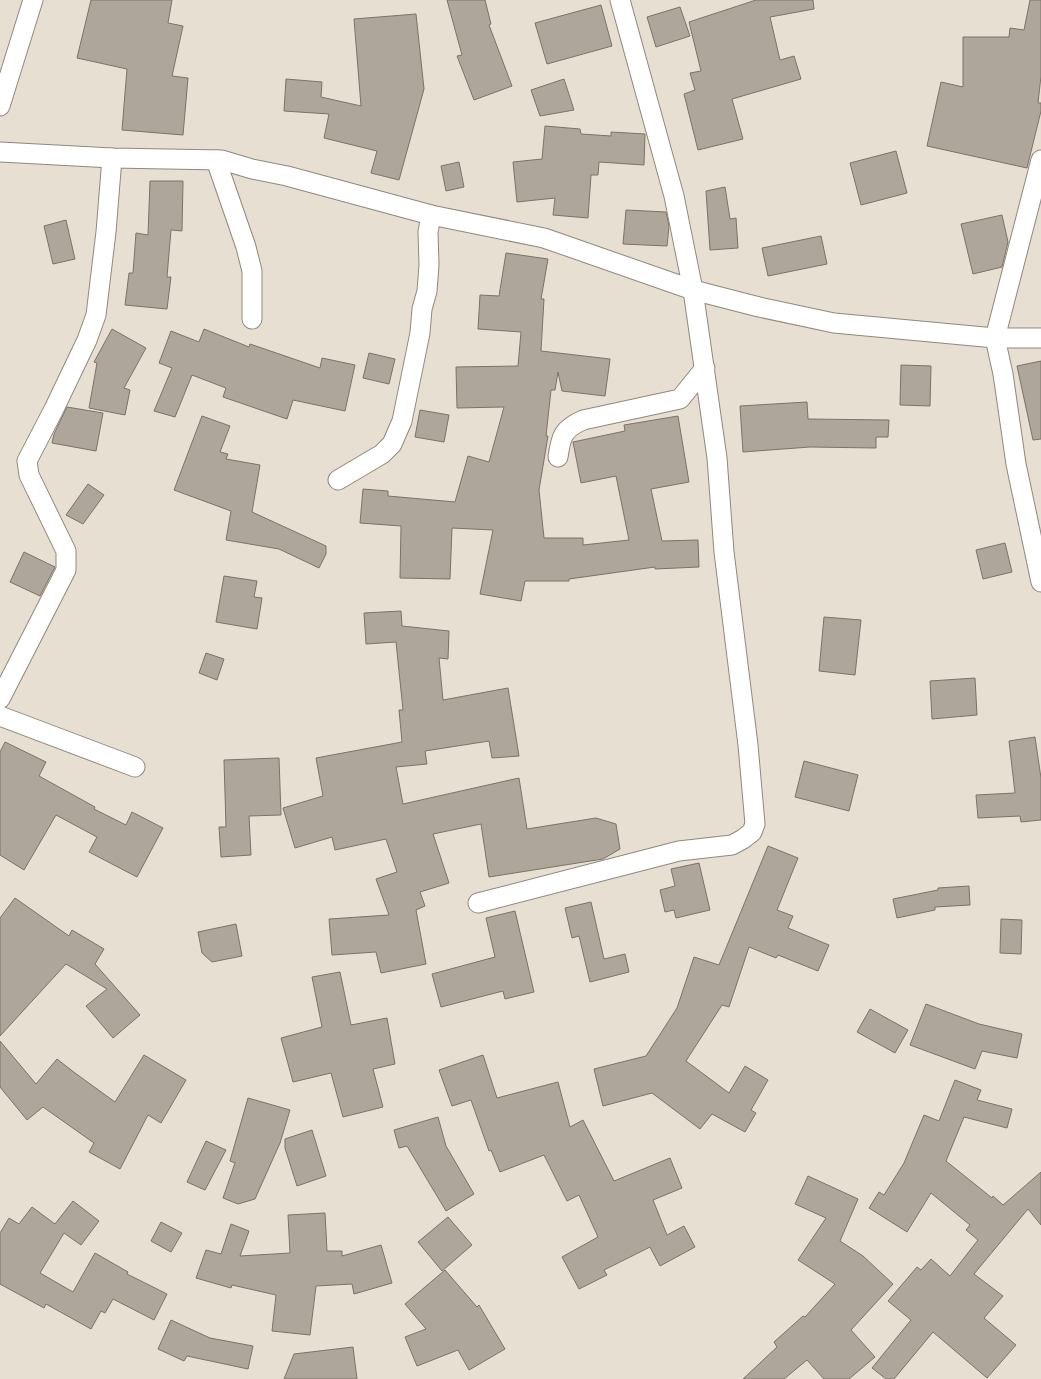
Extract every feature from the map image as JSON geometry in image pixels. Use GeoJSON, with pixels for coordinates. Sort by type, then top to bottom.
{"type":"FeatureCollection","features":[{"type":"Feature","properties":{"kind":"street"},"geometry":{"type":"LineString","coordinates":[[0,106],[33,0]]}},
{"type":"Feature","properties":{"kind":"street"},"geometry":{"type":"LineString","coordinates":[[478,903],[679,851],[732,845],[752,832],[755,824],[748,744],[724,552],[717,458],[693,290],[674,196],[620,0]]}},
{"type":"Feature","properties":{"kind":"street"},"geometry":{"type":"LineString","coordinates":[[0,152],[112,158],[222,160],[431,215],[544,238],[693,290],[759,307],[834,323],[995,338],[1041,338]]}},
{"type":"Feature","properties":{"kind":"street"},"geometry":{"type":"LineString","coordinates":[[0,699],[66,570],[66,551],[29,475],[28,461],[87,340],[96,315],[106,232],[112,158]]}},
{"type":"Feature","properties":{"kind":"street"},"geometry":{"type":"LineString","coordinates":[[216,160],[246,247],[252,271],[252,319]]}},
{"type":"Feature","properties":{"kind":"street"},"geometry":{"type":"LineString","coordinates":[[1041,160],[995,338],[1004,374],[1016,464],[1041,582]]}},
{"type":"Feature","properties":{"kind":"street"},"geometry":{"type":"LineString","coordinates":[[338,480],[382,454],[392,444],[402,421],[420,333],[422,309],[427,291],[429,265],[428,232],[431,215]]}},
{"type":"Feature","properties":{"kind":"street"},"geometry":{"type":"LineString","coordinates":[[558,457],[560,440],[563,434],[574,424],[584,420],[680,399],[705,368]]}},
{"type":"Feature","properties":{"kind":"street"},"geometry":{"type":"LineString","coordinates":[[0,716],[135,766]]}},
{"type":"Feature","properties":{"kind":"building"},"geometry":{"type":"Polygon","coordinates":[[[91,0],[172,0],[168,23],[183,26],[172,76],[188,78],[183,135],[122,130],[127,69],[77,58],[91,0]]]}},
{"type":"Feature","properties":{"kind":"building"},"geometry":{"type":"Polygon","coordinates":[[[447,0],[485,0],[491,24],[489,25],[512,86],[474,100],[457,56],[462,55],[447,0]]]}},
{"type":"Feature","properties":{"kind":"building"},"geometry":{"type":"Polygon","coordinates":[[[756,0],[813,0],[814,9],[770,17],[780,60],[794,56],[801,79],[732,99],[743,139],[698,150],[684,94],[695,90],[690,73],[701,71],[689,22],[756,0]]]}},
{"type":"Feature","properties":{"kind":"building"},"geometry":{"type":"Polygon","coordinates":[[[1030,0],[1041,0],[1041,76],[1038,103],[1041,103],[1041,111],[1027,168],[927,146],[941,82],[963,87],[963,37],[1009,37],[1010,28],[1024,30],[1030,0]]]}},
{"type":"Feature","properties":{"kind":"building"},"geometry":{"type":"Polygon","coordinates":[[[601,5],[612,46],[547,64],[535,23],[601,5]]]}},
{"type":"Feature","properties":{"kind":"building"},"geometry":{"type":"Polygon","coordinates":[[[680,7],[690,36],[656,47],[647,17],[680,7]]]}},
{"type":"Feature","properties":{"kind":"building"},"geometry":{"type":"Polygon","coordinates":[[[416,14],[424,89],[399,180],[371,173],[377,151],[324,138],[329,114],[284,111],[286,79],[322,82],[321,97],[361,106],[354,19],[416,14]]]}},
{"type":"Feature","properties":{"kind":"building"},"geometry":{"type":"Polygon","coordinates":[[[564,79],[574,110],[540,116],[531,90],[564,79]]]}},
{"type":"Feature","properties":{"kind":"building"},"geometry":{"type":"Polygon","coordinates":[[[545,126],[580,129],[581,134],[611,136],[611,132],[645,134],[644,165],[599,162],[598,175],[591,175],[588,218],[553,215],[555,198],[517,202],[513,162],[542,159],[545,126]]]}},
{"type":"Feature","properties":{"kind":"building"},"geometry":{"type":"Polygon","coordinates":[[[896,151],[907,193],[861,205],[850,163],[896,151]]]}},
{"type":"Feature","properties":{"kind":"building"},"geometry":{"type":"Polygon","coordinates":[[[459,162],[464,187],[446,191],[441,166],[459,162]]]}},
{"type":"Feature","properties":{"kind":"building"},"geometry":{"type":"Polygon","coordinates":[[[150,181],[183,181],[182,231],[171,230],[167,277],[171,277],[167,309],[125,305],[129,273],[133,273],[136,233],[148,235],[150,181]]]}},
{"type":"Feature","properties":{"kind":"building"},"geometry":{"type":"Polygon","coordinates":[[[725,187],[730,219],[736,218],[738,248],[710,250],[706,191],[725,187]]]}},
{"type":"Feature","properties":{"kind":"building"},"geometry":{"type":"Polygon","coordinates":[[[626,210],[666,212],[669,226],[667,246],[623,244],[626,210]]]}},
{"type":"Feature","properties":{"kind":"building"},"geometry":{"type":"Polygon","coordinates":[[[1002,215],[1008,242],[1002,267],[973,274],[961,224],[1002,215]]]}},
{"type":"Feature","properties":{"kind":"building"},"geometry":{"type":"Polygon","coordinates":[[[66,220],[75,259],[53,264],[44,226],[66,220]]]}},
{"type":"Feature","properties":{"kind":"building"},"geometry":{"type":"Polygon","coordinates":[[[821,236],[827,264],[768,276],[762,248],[821,236]]]}},
{"type":"Feature","properties":{"kind":"building"},"geometry":{"type":"Polygon","coordinates":[[[506,253],[548,259],[541,299],[544,299],[541,351],[610,359],[605,396],[562,391],[558,372],[555,390],[551,390],[546,436],[548,436],[539,490],[544,538],[583,538],[583,545],[629,540],[616,476],[581,483],[573,442],[625,431],[624,425],[678,416],[689,482],[651,489],[662,541],[698,540],[699,567],[655,569],[655,567],[569,579],[569,581],[525,581],[521,601],[480,594],[493,530],[452,528],[450,579],[400,578],[401,526],[360,523],[363,489],[388,491],[388,496],[455,502],[468,456],[489,462],[504,407],[457,408],[456,367],[518,366],[521,332],[478,329],[480,295],[499,296],[506,253]]]}},
{"type":"Feature","properties":{"kind":"building"},"geometry":{"type":"Polygon","coordinates":[[[112,329],[146,348],[124,388],[130,390],[125,415],[89,408],[97,363],[94,362],[112,329]]]}},
{"type":"Feature","properties":{"kind":"building"},"geometry":{"type":"Polygon","coordinates":[[[204,329],[249,347],[250,344],[320,368],[322,358],[355,365],[345,411],[293,400],[287,419],[223,397],[226,388],[192,375],[175,417],[154,411],[172,368],[159,363],[171,331],[199,342],[204,329]]]}},
{"type":"Feature","properties":{"kind":"building"},"geometry":{"type":"Polygon","coordinates":[[[369,353],[395,359],[389,384],[363,378],[369,353]]]}},
{"type":"Feature","properties":{"kind":"building"},"geometry":{"type":"Polygon","coordinates":[[[1041,361],[1041,439],[1033,440],[1017,366],[1041,361]]]}},
{"type":"Feature","properties":{"kind":"building"},"geometry":{"type":"Polygon","coordinates":[[[901,365],[931,366],[930,406],[900,405],[901,365]]]}},
{"type":"Feature","properties":{"kind":"building"},"geometry":{"type":"Polygon","coordinates":[[[807,402],[808,419],[889,420],[888,437],[876,437],[876,448],[810,447],[743,452],[740,406],[807,402]]]}},
{"type":"Feature","properties":{"kind":"building"},"geometry":{"type":"Polygon","coordinates":[[[67,407],[103,413],[96,451],[52,443],[54,434],[67,407]]]}},
{"type":"Feature","properties":{"kind":"building"},"geometry":{"type":"Polygon","coordinates":[[[420,410],[449,415],[444,442],[415,437],[420,410]]]}},
{"type":"Feature","properties":{"kind":"building"},"geometry":{"type":"Polygon","coordinates":[[[202,416],[230,426],[220,452],[228,454],[226,459],[260,465],[252,512],[326,546],[326,554],[319,568],[279,549],[226,540],[231,511],[174,490],[202,416]]]}},
{"type":"Feature","properties":{"kind":"building"},"geometry":{"type":"Polygon","coordinates":[[[88,484],[104,495],[83,524],[66,515],[88,484]]]}},
{"type":"Feature","properties":{"kind":"building"},"geometry":{"type":"Polygon","coordinates":[[[1005,543],[1012,572],[983,579],[976,550],[1005,543]]]}},
{"type":"Feature","properties":{"kind":"building"},"geometry":{"type":"Polygon","coordinates":[[[24,552],[55,567],[40,596],[10,582],[24,552]]]}},
{"type":"Feature","properties":{"kind":"building"},"geometry":{"type":"Polygon","coordinates":[[[224,576],[257,581],[254,597],[262,598],[257,629],[216,622],[224,576]]]}},
{"type":"Feature","properties":{"kind":"building"},"geometry":{"type":"Polygon","coordinates":[[[401,611],[402,626],[449,631],[448,659],[439,658],[443,700],[508,688],[519,756],[492,758],[489,741],[425,751],[427,764],[396,767],[403,804],[519,778],[527,829],[596,818],[616,824],[620,849],[603,859],[489,877],[481,824],[433,834],[449,883],[420,892],[425,906],[416,910],[426,964],[381,973],[376,952],[332,955],[329,919],[389,915],[376,879],[397,872],[386,839],[335,850],[332,837],[295,848],[283,808],[323,796],[316,758],[402,742],[399,710],[403,710],[396,642],[366,644],[364,613],[401,611]]]}},
{"type":"Feature","properties":{"kind":"building"},"geometry":{"type":"Polygon","coordinates":[[[824,617],[861,620],[855,675],[819,671],[824,617]]]}},
{"type":"Feature","properties":{"kind":"building"},"geometry":{"type":"Polygon","coordinates":[[[206,653],[224,659],[217,680],[199,673],[206,653]]]}},
{"type":"Feature","properties":{"kind":"building"},"geometry":{"type":"Polygon","coordinates":[[[975,678],[977,715],[932,719],[930,681],[975,678]]]}},
{"type":"Feature","properties":{"kind":"building"},"geometry":{"type":"Polygon","coordinates":[[[1035,737],[1041,778],[1041,820],[1021,822],[1020,816],[978,818],[976,795],[1015,793],[1009,741],[1035,737]]]}},
{"type":"Feature","properties":{"kind":"building"},"geometry":{"type":"Polygon","coordinates":[[[5,742],[46,762],[39,776],[95,807],[94,809],[126,825],[132,812],[163,828],[137,877],[89,852],[97,837],[56,815],[24,870],[0,855],[0,752],[5,742]]]}},
{"type":"Feature","properties":{"kind":"building"},"geometry":{"type":"Polygon","coordinates":[[[279,758],[281,815],[249,816],[251,855],[221,857],[219,827],[226,827],[224,760],[279,758]]]}},
{"type":"Feature","properties":{"kind":"building"},"geometry":{"type":"Polygon","coordinates":[[[804,761],[858,775],[849,811],[795,797],[804,761]]]}},
{"type":"Feature","properties":{"kind":"building"},"geometry":{"type":"Polygon","coordinates":[[[768,846],[798,858],[777,910],[793,916],[788,928],[829,945],[818,971],[778,955],[776,958],[749,947],[729,1007],[722,1005],[686,1061],[729,1093],[745,1066],[768,1080],[751,1110],[756,1113],[745,1132],[712,1114],[700,1129],[652,1093],[603,1106],[594,1069],[646,1056],[677,1008],[694,957],[719,965],[768,846]]]}},
{"type":"Feature","properties":{"kind":"building"},"geometry":{"type":"Polygon","coordinates":[[[699,863],[710,910],[676,918],[674,910],[665,912],[660,890],[675,886],[671,869],[699,863]]]}},
{"type":"Feature","properties":{"kind":"building"},"geometry":{"type":"Polygon","coordinates":[[[969,886],[970,905],[935,907],[935,910],[897,918],[893,899],[938,890],[938,888],[969,886]]]}},
{"type":"Feature","properties":{"kind":"building"},"geometry":{"type":"Polygon","coordinates":[[[15,898],[69,936],[72,930],[104,949],[95,964],[140,1015],[113,1038],[86,1006],[107,989],[66,964],[0,1036],[0,918],[15,898]]]}},
{"type":"Feature","properties":{"kind":"building"},"geometry":{"type":"Polygon","coordinates":[[[591,902],[604,959],[625,954],[629,972],[590,982],[579,936],[572,938],[565,908],[591,902]]]}},
{"type":"Feature","properties":{"kind":"building"},"geometry":{"type":"Polygon","coordinates":[[[515,911],[534,992],[505,999],[503,991],[441,1007],[432,974],[495,957],[486,918],[515,911]]]}},
{"type":"Feature","properties":{"kind":"building"},"geometry":{"type":"Polygon","coordinates":[[[1001,919],[1022,920],[1021,954],[1000,953],[1001,919]]]}},
{"type":"Feature","properties":{"kind":"building"},"geometry":{"type":"Polygon","coordinates":[[[236,924],[242,956],[212,962],[202,953],[198,932],[236,924]]]}},
{"type":"Feature","properties":{"kind":"building"},"geometry":{"type":"Polygon","coordinates":[[[340,972],[351,1025],[387,1018],[395,1064],[373,1069],[383,1107],[343,1117],[331,1073],[293,1082],[281,1038],[322,1027],[312,977],[340,972]]]}},
{"type":"Feature","properties":{"kind":"building"},"geometry":{"type":"Polygon","coordinates":[[[926,1004],[979,1024],[1022,1034],[1017,1058],[982,1051],[975,1069],[910,1045],[926,1004]]]}},
{"type":"Feature","properties":{"kind":"building"},"geometry":{"type":"Polygon","coordinates":[[[870,1009],[908,1030],[895,1053],[857,1032],[870,1009]]]}},
{"type":"Feature","properties":{"kind":"building"},"geometry":{"type":"Polygon","coordinates":[[[0,1041],[36,1084],[57,1059],[115,1102],[144,1055],[186,1080],[161,1123],[148,1115],[120,1169],[89,1152],[94,1143],[43,1107],[27,1120],[0,1087],[0,1041]]]}},
{"type":"Feature","properties":{"kind":"building"},"geometry":{"type":"Polygon","coordinates":[[[483,1055],[497,1098],[558,1082],[570,1127],[583,1120],[614,1181],[670,1158],[682,1188],[653,1200],[667,1235],[684,1226],[695,1247],[660,1266],[650,1247],[604,1270],[607,1275],[579,1289],[562,1257],[598,1237],[579,1195],[567,1201],[544,1155],[500,1172],[491,1150],[489,1151],[471,1100],[452,1106],[439,1070],[483,1055]]]}},
{"type":"Feature","properties":{"kind":"building"},"geometry":{"type":"Polygon","coordinates":[[[955,1080],[981,1090],[977,1100],[1012,1109],[1007,1128],[964,1117],[946,1161],[1003,1205],[1041,1172],[1041,1225],[1028,1209],[974,1274],[1003,1296],[984,1318],[1016,1345],[987,1378],[933,1332],[894,1379],[886,1379],[872,1368],[911,1320],[888,1301],[917,1267],[921,1270],[931,1259],[950,1276],[978,1240],[966,1230],[970,1225],[931,1193],[907,1232],[869,1208],[879,1192],[884,1195],[904,1163],[924,1115],[939,1121],[955,1080]]]}},
{"type":"Feature","properties":{"kind":"building"},"geometry":{"type":"Polygon","coordinates":[[[248,1098],[290,1110],[280,1143],[255,1199],[238,1204],[223,1198],[235,1163],[230,1161],[248,1098]]]}},
{"type":"Feature","properties":{"kind":"building"},"geometry":{"type":"Polygon","coordinates":[[[438,1117],[446,1146],[474,1194],[446,1211],[407,1146],[399,1148],[394,1130],[438,1117]]]}},
{"type":"Feature","properties":{"kind":"building"},"geometry":{"type":"Polygon","coordinates":[[[312,1130],[326,1176],[297,1186],[285,1148],[285,1139],[312,1130]]]}},
{"type":"Feature","properties":{"kind":"building"},"geometry":{"type":"Polygon","coordinates":[[[206,1141],[226,1150],[205,1190],[187,1182],[206,1141]]]}},
{"type":"Feature","properties":{"kind":"building"},"geometry":{"type":"Polygon","coordinates":[[[808,1176],[858,1199],[840,1241],[863,1256],[893,1284],[851,1330],[875,1357],[849,1379],[824,1379],[807,1360],[784,1379],[743,1379],[777,1347],[774,1342],[803,1316],[805,1317],[835,1284],[798,1260],[826,1218],[795,1204],[808,1176]]]}},
{"type":"Feature","properties":{"kind":"building"},"geometry":{"type":"Polygon","coordinates":[[[73,1201],[99,1221],[81,1245],[64,1233],[40,1273],[73,1292],[95,1253],[128,1272],[127,1274],[167,1294],[154,1320],[113,1299],[105,1313],[101,1311],[91,1329],[46,1304],[44,1308],[0,1284],[0,1233],[9,1218],[19,1224],[32,1207],[55,1224],[73,1201]]]}},
{"type":"Feature","properties":{"kind":"building"},"geometry":{"type":"Polygon","coordinates":[[[325,1213],[327,1251],[342,1251],[342,1256],[381,1245],[392,1283],[354,1294],[352,1284],[316,1286],[310,1335],[272,1331],[276,1295],[232,1285],[231,1288],[196,1278],[206,1250],[221,1254],[231,1224],[249,1231],[240,1256],[290,1253],[288,1215],[325,1213]]]}},
{"type":"Feature","properties":{"kind":"building"},"geometry":{"type":"Polygon","coordinates":[[[448,1217],[472,1245],[442,1271],[418,1242],[448,1217]]]}},
{"type":"Feature","properties":{"kind":"building"},"geometry":{"type":"Polygon","coordinates":[[[161,1222],[182,1233],[171,1252],[151,1241],[161,1222]]]}},
{"type":"Feature","properties":{"kind":"building"},"geometry":{"type":"Polygon","coordinates":[[[445,1270],[477,1307],[479,1305],[505,1349],[469,1370],[458,1350],[417,1366],[405,1337],[426,1329],[405,1304],[445,1270]]]}},
{"type":"Feature","properties":{"kind":"building"},"geometry":{"type":"Polygon","coordinates":[[[171,1320],[210,1338],[253,1346],[248,1369],[187,1356],[184,1361],[158,1349],[171,1320]]]}},
{"type":"Feature","properties":{"kind":"building"},"geometry":{"type":"Polygon","coordinates":[[[353,1347],[357,1379],[284,1379],[294,1354],[353,1347]]]}}]}
